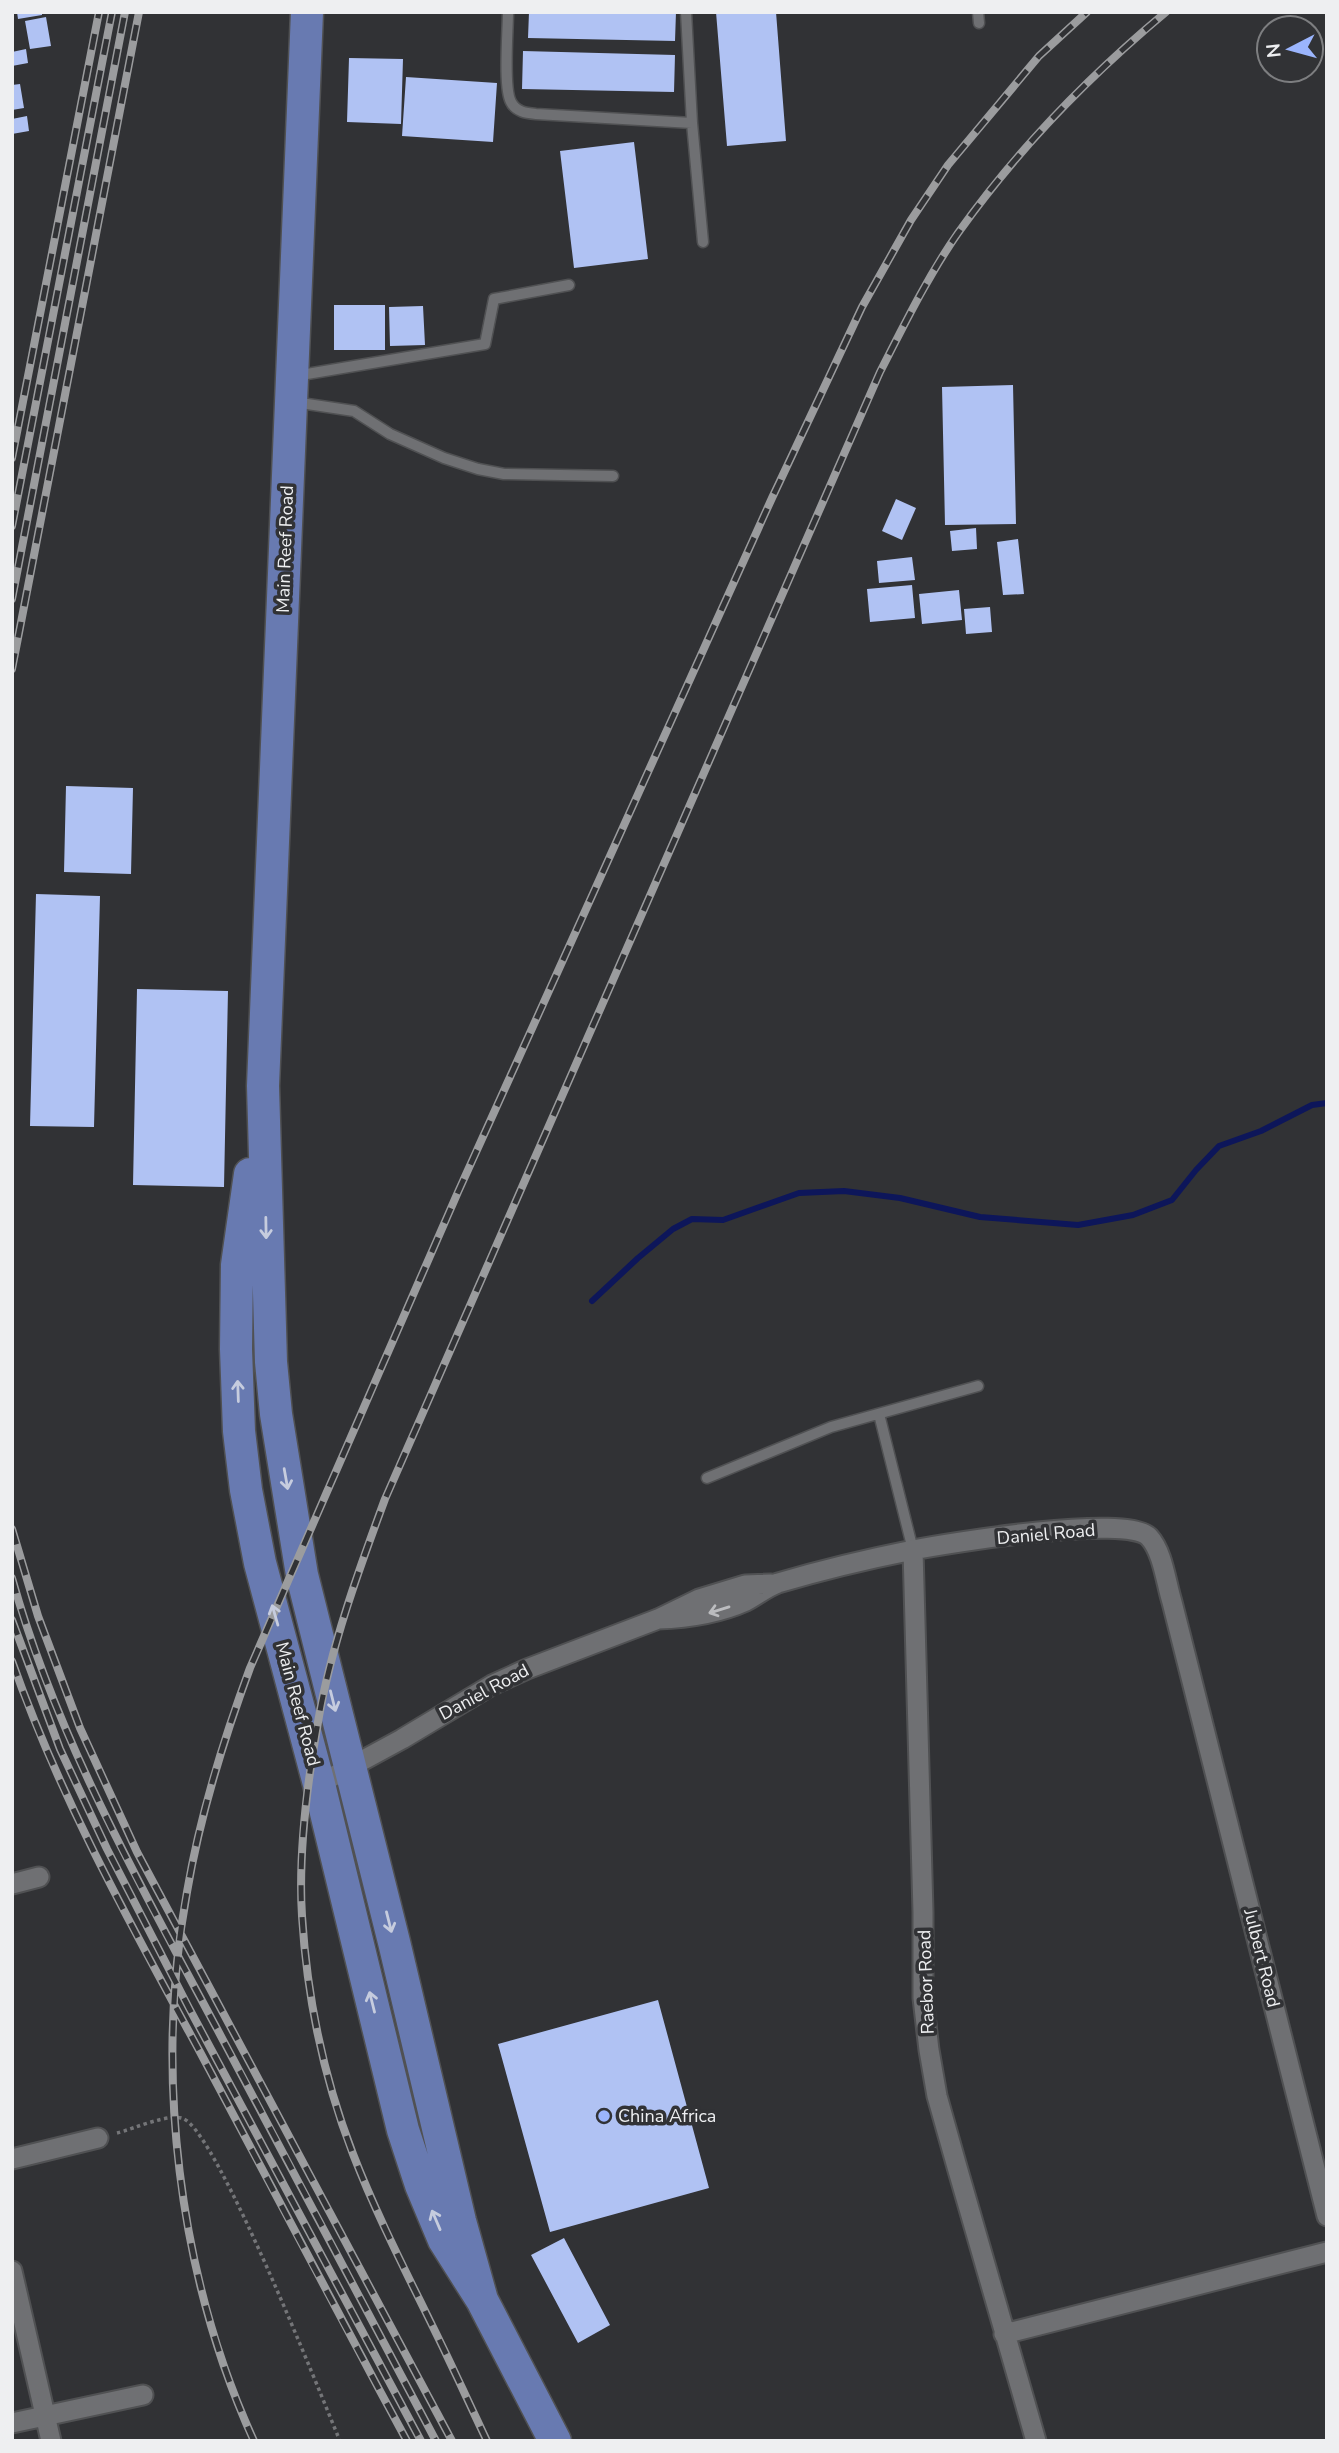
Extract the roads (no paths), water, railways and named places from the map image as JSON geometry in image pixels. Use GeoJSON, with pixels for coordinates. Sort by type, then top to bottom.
{"type":"FeatureCollection","features":[{"type":"Feature","properties":{"kind":"main road","name":"Main Reef Road"},"geometry":{"type":"LineString","coordinates":[[307,12],[263,1086],[268,1284],[276,1415],[302,1575],[394,1942],[460,2221],[482,2300]]}},
{"type":"Feature","properties":{"kind":"main road","name":"Main Reef Road"},"geometry":{"type":"LineString","coordinates":[[263,1086],[237,1265],[236,1349],[239,1432],[246,1490],[260,1563],[319,1784],[403,2130],[421,2185],[444,2240],[482,2300],[555,2441]]}},
{"type":"Feature","properties":{"kind":"main road"},"geometry":{"type":"LineString","coordinates":[[286,1656],[318,1641]]}},
{"type":"Feature","properties":{"kind":"street","name":"Daniel Road"},"geometry":{"type":"LineString","coordinates":[[319,1784],[402,1739],[492,1685],[658,1619],[699,1599],[745,1585],[775,1584],[913,1550],[1067,1530],[1126,1528],[1140,1531],[1149,1537],[1158,1555],[1197,1700]]}},
{"type":"Feature","properties":{"kind":"street","name":"Raebor Road"},"geometry":{"type":"LineString","coordinates":[[913,1550],[923,1998],[937,2096],[1036,2441]]}},
{"type":"Feature","properties":{"kind":"street","name":"Julbert Road"},"geometry":{"type":"LineString","coordinates":[[1197,1700],[1327,2216]]}},
{"type":"Feature","properties":{"kind":"street"},"geometry":{"type":"LineString","coordinates":[[12,1884],[38,1877]]}},
{"type":"Feature","properties":{"kind":"street"},"geometry":{"type":"LineString","coordinates":[[12,2159],[99,2138]]}},
{"type":"Feature","properties":{"kind":"street"},"geometry":{"type":"LineString","coordinates":[[1004,2334],[1327,2252]]}},
{"type":"Feature","properties":{"kind":"street"},"geometry":{"type":"LineString","coordinates":[[12,2271],[51,2441]]}},
{"type":"Feature","properties":{"kind":"street"},"geometry":{"type":"LineString","coordinates":[[12,2423],[143,2395]]}},
{"type":"Feature","properties":{"kind":"lane"},"geometry":{"type":"LineString","coordinates":[[508,12],[508,86],[516,108],[536,114],[692,123]]}},
{"type":"Feature","properties":{"kind":"lane"},"geometry":{"type":"LineString","coordinates":[[685,12],[703,242]]}},
{"type":"Feature","properties":{"kind":"lane"},"geometry":{"type":"LineString","coordinates":[[291,389],[485,344],[494,299],[569,285]]}},
{"type":"Feature","properties":{"kind":"lane"},"geometry":{"type":"LineString","coordinates":[[291,389],[354,411],[390,434],[444,458],[478,468],[505,474],[613,476]]}},
{"type":"Feature","properties":{"kind":"lane"},"geometry":{"type":"LineString","coordinates":[[707,1478],[831,1427],[978,1386]]}},
{"type":"Feature","properties":{"kind":"lane"},"geometry":{"type":"LineString","coordinates":[[879,1414],[913,1550]]}},
{"type":"Feature","properties":{"kind":"waterway"},"geometry":{"type":"LineString","coordinates":[[592,1301],[673,1229],[692,1219],[723,1220],[799,1193],[844,1191],[900,1198],[980,1217],[1078,1225],[1133,1215],[1172,1200],[1219,1146],[1261,1131],[1312,1105],[1327,1103]]}},
{"type":"Feature","properties":{"kind":"railway"},"geometry":{"type":"LineString","coordinates":[[12,458],[99,12]]}},
{"type":"Feature","properties":{"kind":"railway"},"geometry":{"type":"LineString","coordinates":[[12,526],[112,12]]}},
{"type":"Feature","properties":{"kind":"railway"},"geometry":{"type":"LineString","coordinates":[[12,599],[125,12]]}},
{"type":"Feature","properties":{"kind":"railway"},"geometry":{"type":"LineString","coordinates":[[12,669],[139,12]]}},
{"type":"Feature","properties":{"kind":"railway"},"geometry":{"type":"LineString","coordinates":[[254,2441],[228,2377],[207,2310],[191,2242],[180,2171],[174,2101],[173,2030],[177,1960],[187,1892],[213,1778],[231,1723],[250,1668],[458,1192],[772,498],[862,307],[911,220],[948,165],[1039,56],[1087,12]]}},
{"type":"Feature","properties":{"kind":"railway"},"geometry":{"type":"LineString","coordinates":[[487,2441],[362,2175],[343,2126],[318,2037],[304,1946],[302,1843],[318,1722],[338,1637],[385,1499],[889,354],[947,249],[1004,173],[1081,89],[1166,12]]}},
{"type":"Feature","properties":{"kind":"railway"},"geometry":{"type":"LineString","coordinates":[[12,1529],[38,1616],[80,1728],[137,1852],[452,2441]]}},
{"type":"Feature","properties":{"kind":"railway"},"geometry":{"type":"LineString","coordinates":[[12,1578],[51,1694],[101,1807],[436,2441]]}},
{"type":"Feature","properties":{"kind":"railway"},"geometry":{"type":"LineString","coordinates":[[12,1620],[60,1749],[107,1849],[421,2441]]}},
{"type":"Feature","properties":{"kind":"railway"},"geometry":{"type":"LineString","coordinates":[[12,1661],[52,1762],[98,1860],[407,2441]]}},
{"type":"Feature","properties":{"kind":"place","name":"China Africa"},"geometry":{"type":"Point","coordinates":[604,2116]}}]}
